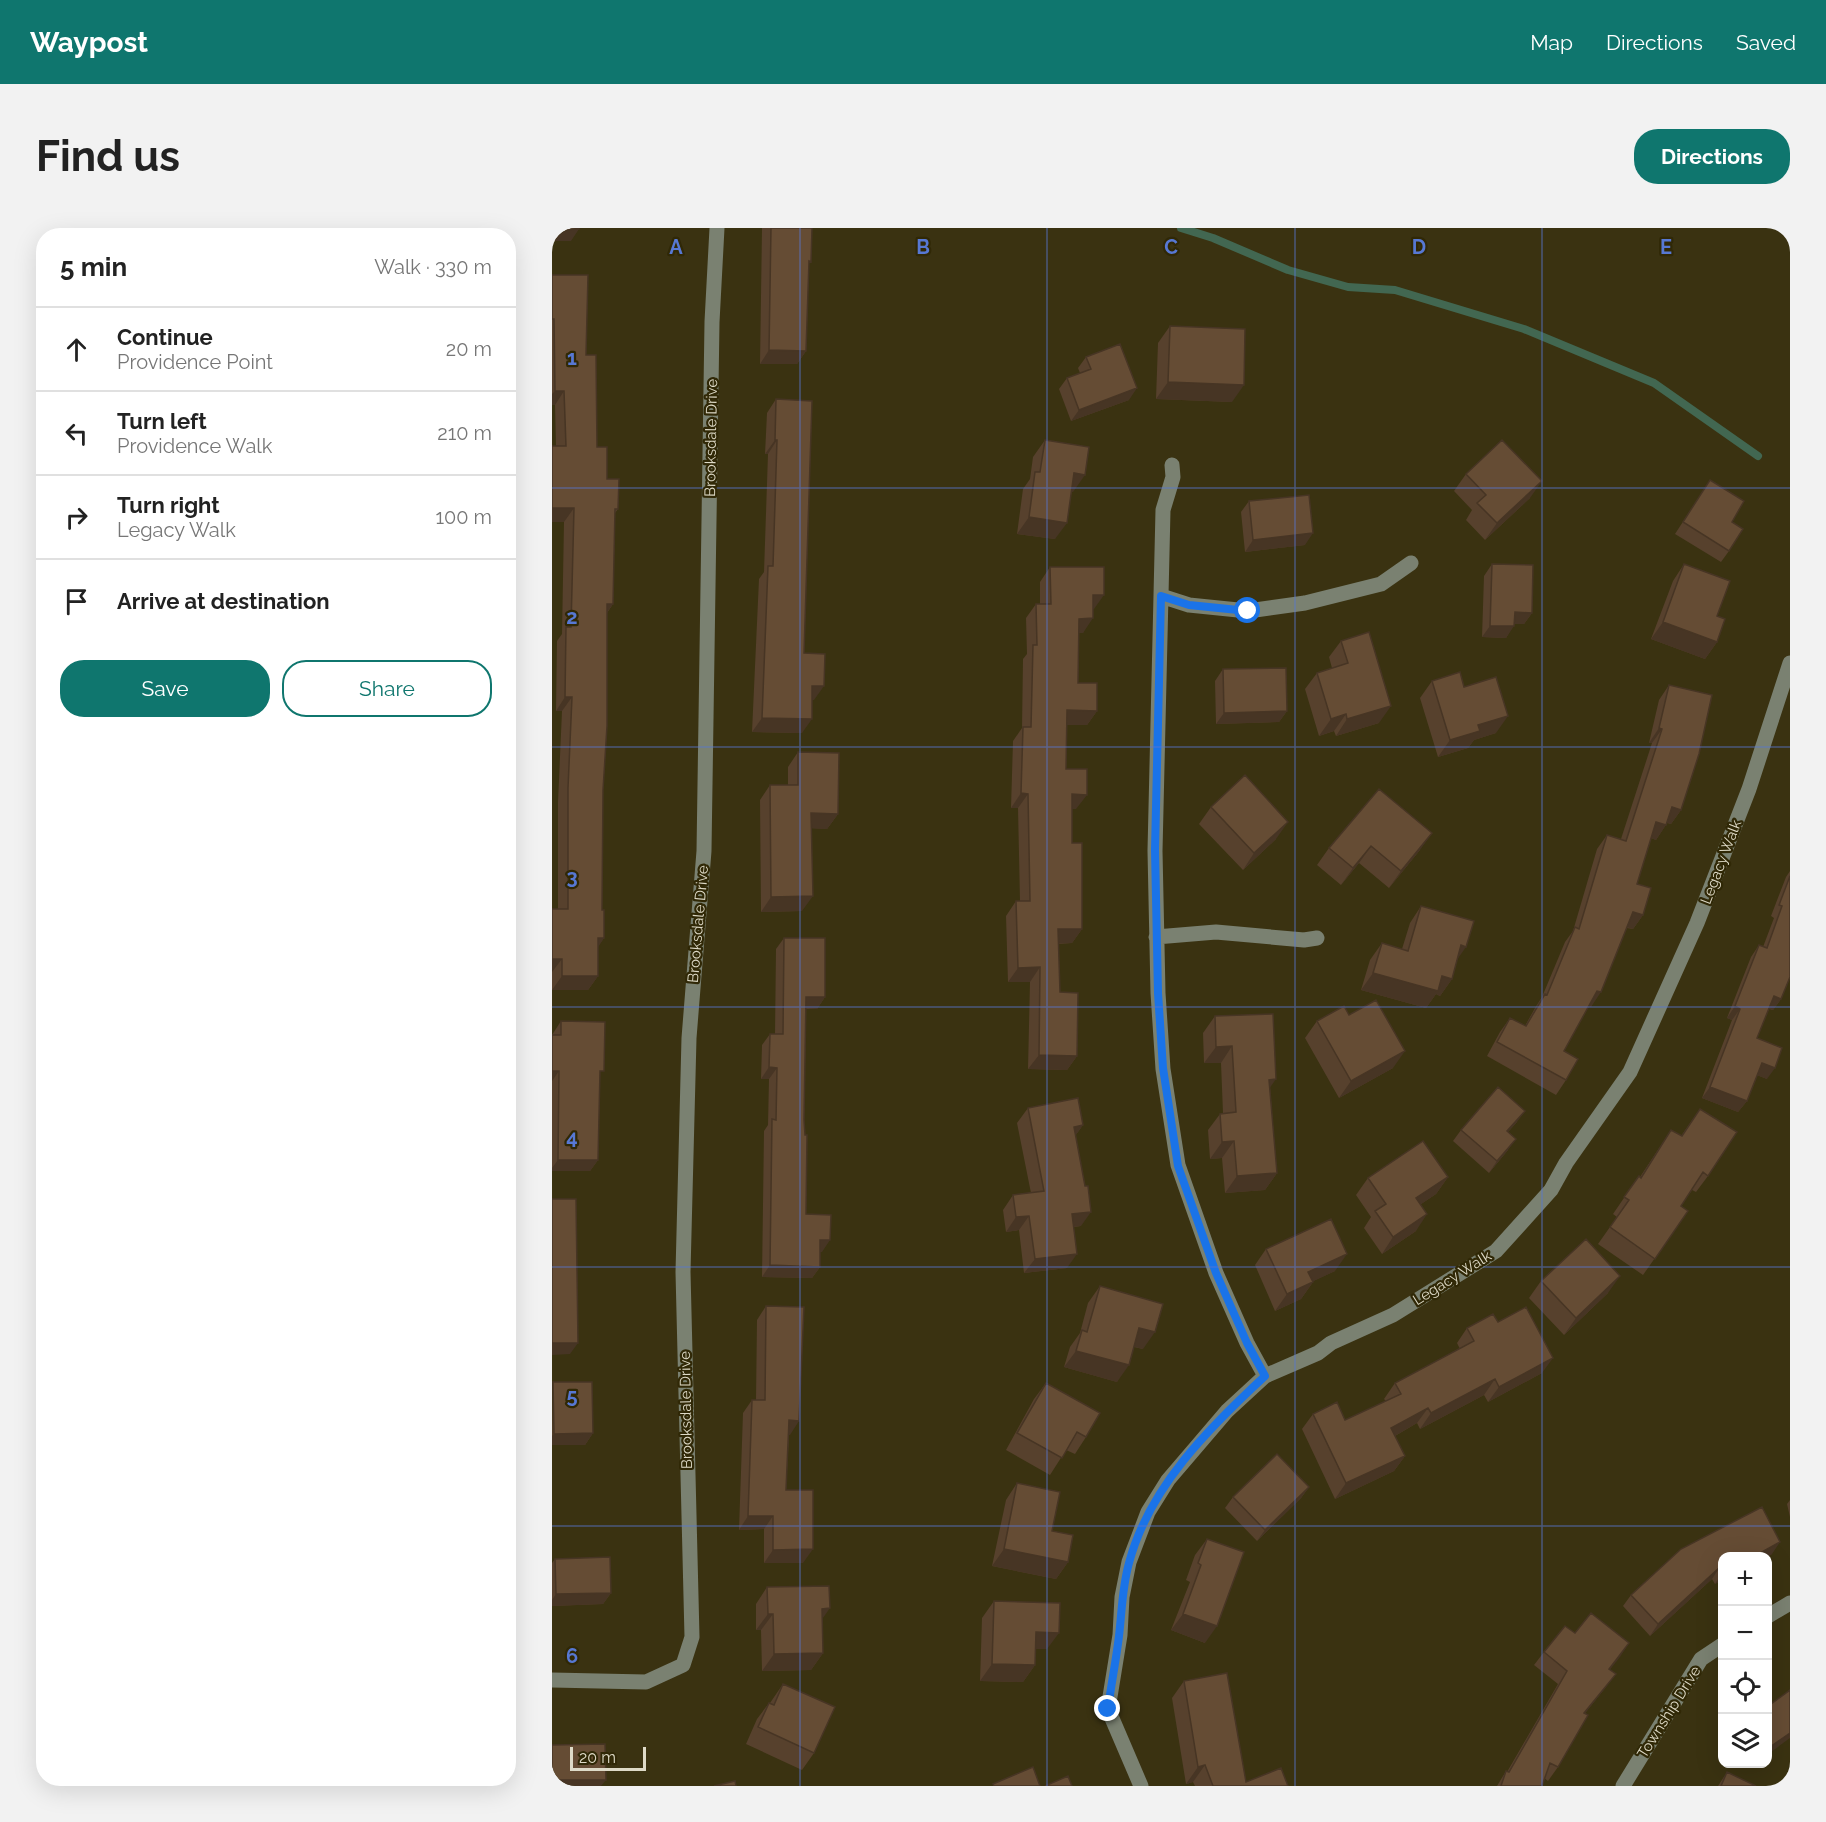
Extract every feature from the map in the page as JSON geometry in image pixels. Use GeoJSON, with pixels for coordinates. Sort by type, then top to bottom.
{"type":"FeatureCollection","features":[{"type":"Feature","properties":{"kind":"street","name":"Brooksdale Drive"},"geometry":{"type":"LineString","coordinates":[[552,1680],[646,1682],[683,1665],[692,1637],[683,1272],[689,1038],[704,850],[712,322],[717,228]]}},
{"type":"Feature","properties":{"kind":"street"},"geometry":{"type":"LineString","coordinates":[[1172,465],[1173,477],[1163,510],[1155,850],[1156,937],[1163,1068],[1178,1166],[1216,1273],[1247,1343],[1265,1376]]}},
{"type":"Feature","properties":{"kind":"street"},"geometry":{"type":"LineString","coordinates":[[1161,596],[1189,605],[1248,611],[1282,607],[1381,584],[1411,563]]}},
{"type":"Feature","properties":{"kind":"street","name":"Legacy Walk"},"geometry":{"type":"LineString","coordinates":[[1141,1786],[1108,1709],[1122,1597],[1129,1562],[1148,1512],[1168,1480],[1227,1411],[1265,1376],[1318,1353],[1331,1342],[1393,1315],[1496,1251],[1551,1190],[1566,1163],[1630,1072],[1697,924],[1749,789],[1790,663]]}},
{"type":"Feature","properties":{"kind":"street"},"geometry":{"type":"LineString","coordinates":[[1156,937],[1216,932],[1304,940],[1317,938]]}},
{"type":"Feature","properties":{"kind":"street"},"geometry":{"type":"LineString","coordinates":[[1772,1613],[1790,1604]]}},
{"type":"Feature","properties":{"kind":"street","name":"Township Drive"},"geometry":{"type":"LineString","coordinates":[[1623,1786],[1701,1659],[1718,1648]]}},
{"type":"Feature","properties":{"kind":"building"},"geometry":{"type":"Polygon","coordinates":[[[552,228],[579,228],[579,229],[552,230],[552,228]]]}},
{"type":"Feature","properties":{"kind":"building"},"geometry":{"type":"Polygon","coordinates":[[[771,228],[812,228],[806,351],[769,350],[771,228]]]}},
{"type":"Feature","properties":{"kind":"building"},"geometry":{"type":"Polygon","coordinates":[[[552,275],[588,275],[586,355],[596,355],[597,447],[607,447],[607,479],[619,479],[618,509],[615,509],[613,604],[607,604],[607,726],[603,790],[602,910],[604,910],[604,938],[598,938],[598,976],[562,976],[562,959],[552,959],[552,909],[568,909],[568,788],[572,697],[565,697],[566,627],[571,627],[574,508],[552,508],[552,446],[566,446],[564,391],[555,391],[552,275]]]}},
{"type":"Feature","properties":{"kind":"building"},"geometry":{"type":"Polygon","coordinates":[[[1170,326],[1245,329],[1244,385],[1168,382],[1170,326]]]}},
{"type":"Feature","properties":{"kind":"building"},"geometry":{"type":"Polygon","coordinates":[[[1120,344],[1137,388],[1079,410],[1067,378],[1091,369],[1086,357],[1120,344]]]}},
{"type":"Feature","properties":{"kind":"building"},"geometry":{"type":"Polygon","coordinates":[[[776,399],[812,401],[804,653],[825,654],[824,686],[812,686],[812,719],[762,718],[768,566],[773,566],[776,399]]]}},
{"type":"Feature","properties":{"kind":"building"},"geometry":{"type":"Polygon","coordinates":[[[1045,440],[1089,447],[1085,475],[1074,473],[1067,523],[1029,517],[1035,472],[1040,472],[1045,440]]]}},
{"type":"Feature","properties":{"kind":"building"},"geometry":{"type":"Polygon","coordinates":[[[1502,440],[1542,481],[1497,523],[1477,503],[1486,495],[1466,474],[1502,440]]]}},
{"type":"Feature","properties":{"kind":"building"},"geometry":{"type":"Polygon","coordinates":[[[1710,480],[1744,501],[1732,522],[1743,529],[1729,551],[1683,522],[1710,480]]]}},
{"type":"Feature","properties":{"kind":"building"},"geometry":{"type":"Polygon","coordinates":[[[1309,495],[1313,533],[1253,540],[1249,501],[1309,495]]]}},
{"type":"Feature","properties":{"kind":"building"},"geometry":{"type":"Polygon","coordinates":[[[1492,564],[1533,565],[1532,613],[1515,612],[1514,626],[1490,626],[1492,564]]]}},
{"type":"Feature","properties":{"kind":"building"},"geometry":{"type":"Polygon","coordinates":[[[1684,564],[1730,581],[1717,616],[1725,619],[1717,642],[1663,622],[1684,564]]]}},
{"type":"Feature","properties":{"kind":"building"},"geometry":{"type":"Polygon","coordinates":[[[1050,567],[1104,567],[1104,595],[1093,595],[1093,618],[1079,619],[1078,683],[1097,683],[1097,711],[1067,710],[1066,769],[1087,769],[1087,795],[1072,794],[1072,843],[1082,843],[1082,929],[1058,929],[1060,992],[1078,993],[1077,1056],[1039,1055],[1040,967],[1018,968],[1016,901],[1030,901],[1028,794],[1021,793],[1023,727],[1031,727],[1033,645],[1037,645],[1036,604],[1051,604],[1050,567]]]}},
{"type":"Feature","properties":{"kind":"building"},"geometry":{"type":"Polygon","coordinates":[[[1369,632],[1391,706],[1347,719],[1346,714],[1331,719],[1317,673],[1348,663],[1341,641],[1369,632]]]}},
{"type":"Feature","properties":{"kind":"building"},"geometry":{"type":"Polygon","coordinates":[[[1286,668],[1287,711],[1224,713],[1223,669],[1286,668]]]}},
{"type":"Feature","properties":{"kind":"building"},"geometry":{"type":"Polygon","coordinates":[[[1460,672],[1464,687],[1496,677],[1508,716],[1478,725],[1480,731],[1450,740],[1432,681],[1460,672]]]}},
{"type":"Feature","properties":{"kind":"building"},"geometry":{"type":"Polygon","coordinates":[[[1669,685],[1712,695],[1699,754],[1681,810],[1672,807],[1666,825],[1656,822],[1637,884],[1651,888],[1643,915],[1633,912],[1601,992],[1597,991],[1564,1051],[1578,1059],[1566,1080],[1497,1042],[1510,1018],[1526,1026],[1545,994],[1547,995],[1575,927],[1579,929],[1607,835],[1626,841],[1662,729],[1659,728],[1669,685]]]}},
{"type":"Feature","properties":{"kind":"building"},"geometry":{"type":"Polygon","coordinates":[[[798,752],[839,753],[838,814],[811,813],[813,896],[771,897],[770,785],[798,785],[798,752]]]}},
{"type":"Feature","properties":{"kind":"building"},"geometry":{"type":"Polygon","coordinates":[[[1245,775],[1288,822],[1254,853],[1211,807],[1245,775]]]}},
{"type":"Feature","properties":{"kind":"building"},"geometry":{"type":"Polygon","coordinates":[[[1379,789],[1432,833],[1401,871],[1371,846],[1353,868],[1329,848],[1379,789]]]}},
{"type":"Feature","properties":{"kind":"building"},"geometry":{"type":"Polygon","coordinates":[[[1790,876],[1790,977],[1781,999],[1774,996],[1757,1038],[1782,1048],[1775,1068],[1762,1063],[1747,1101],[1710,1087],[1740,1009],[1735,1006],[1759,945],[1767,948],[1790,876]]]}},
{"type":"Feature","properties":{"kind":"building"},"geometry":{"type":"Polygon","coordinates":[[[1421,906],[1474,921],[1466,947],[1461,945],[1452,979],[1442,976],[1438,991],[1373,973],[1382,943],[1408,951],[1421,906]]]}},
{"type":"Feature","properties":{"kind":"building"},"geometry":{"type":"Polygon","coordinates":[[[784,938],[825,938],[825,997],[806,997],[804,1120],[805,1135],[807,1135],[806,1214],[831,1215],[830,1240],[820,1240],[820,1267],[770,1265],[772,1119],[776,1120],[777,1068],[769,1067],[770,1034],[783,1034],[784,938]]]}},
{"type":"Feature","properties":{"kind":"building"},"geometry":{"type":"Polygon","coordinates":[[[1376,1000],[1405,1051],[1351,1081],[1317,1021],[1344,1006],[1349,1015],[1376,1000]]]}},
{"type":"Feature","properties":{"kind":"building"},"geometry":{"type":"Polygon","coordinates":[[[1273,1014],[1276,1079],[1269,1080],[1277,1173],[1237,1176],[1234,1141],[1222,1142],[1220,1114],[1236,1112],[1232,1046],[1216,1047],[1215,1016],[1273,1014]]]}},
{"type":"Feature","properties":{"kind":"building"},"geometry":{"type":"Polygon","coordinates":[[[561,1021],[605,1022],[604,1071],[600,1071],[598,1160],[558,1160],[559,1071],[552,1071],[552,1035],[561,1035],[561,1021]]]}},
{"type":"Feature","properties":{"kind":"building"},"geometry":{"type":"Polygon","coordinates":[[[1498,1087],[1525,1111],[1507,1131],[1516,1139],[1497,1161],[1461,1130],[1498,1087]]]}},
{"type":"Feature","properties":{"kind":"building"},"geometry":{"type":"Polygon","coordinates":[[[1078,1098],[1083,1125],[1074,1127],[1085,1186],[1088,1186],[1091,1212],[1072,1214],[1077,1254],[1035,1259],[1029,1216],[1016,1217],[1013,1195],[1044,1191],[1028,1108],[1078,1098]]]}},
{"type":"Feature","properties":{"kind":"building"},"geometry":{"type":"Polygon","coordinates":[[[1700,1109],[1737,1132],[1708,1176],[1703,1172],[1681,1206],[1688,1211],[1655,1259],[1610,1227],[1629,1200],[1624,1197],[1639,1176],[1641,1178],[1671,1130],[1682,1136],[1700,1109]]]}},
{"type":"Feature","properties":{"kind":"building"},"geometry":{"type":"Polygon","coordinates":[[[1423,1141],[1448,1177],[1416,1198],[1427,1214],[1393,1237],[1375,1211],[1386,1204],[1368,1178],[1423,1141]]]}},
{"type":"Feature","properties":{"kind":"building"},"geometry":{"type":"Polygon","coordinates":[[[552,1199],[576,1199],[578,1343],[552,1343],[552,1199]]]}},
{"type":"Feature","properties":{"kind":"building"},"geometry":{"type":"Polygon","coordinates":[[[1331,1219],[1347,1254],[1308,1272],[1313,1282],[1287,1294],[1266,1249],[1331,1219]]]}},
{"type":"Feature","properties":{"kind":"building"},"geometry":{"type":"Polygon","coordinates":[[[1586,1239],[1620,1276],[1576,1318],[1541,1281],[1586,1239]]]}},
{"type":"Feature","properties":{"kind":"building"},"geometry":{"type":"Polygon","coordinates":[[[1100,1286],[1163,1304],[1155,1332],[1139,1328],[1129,1365],[1076,1351],[1082,1330],[1087,1332],[1100,1286]]]}},
{"type":"Feature","properties":{"kind":"building"},"geometry":{"type":"Polygon","coordinates":[[[766,1306],[804,1307],[799,1421],[789,1420],[786,1490],[813,1490],[813,1549],[773,1550],[773,1516],[748,1516],[752,1400],[765,1400],[766,1306]]]}},
{"type":"Feature","properties":{"kind":"building"},"geometry":{"type":"Polygon","coordinates":[[[1526,1307],[1553,1358],[1499,1387],[1495,1379],[1431,1413],[1428,1408],[1391,1428],[1405,1456],[1346,1483],[1313,1414],[1337,1402],[1345,1420],[1401,1394],[1395,1383],[1474,1341],[1467,1328],[1493,1314],[1498,1322],[1526,1307]]]}},
{"type":"Feature","properties":{"kind":"building"},"geometry":{"type":"Polygon","coordinates":[[[553,1382],[592,1382],[593,1433],[554,1434],[553,1382]]]}},
{"type":"Feature","properties":{"kind":"building"},"geometry":{"type":"Polygon","coordinates":[[[1046,1383],[1100,1413],[1086,1437],[1077,1432],[1062,1458],[1017,1433],[1046,1383]]]}},
{"type":"Feature","properties":{"kind":"building"},"geometry":{"type":"Polygon","coordinates":[[[1277,1454],[1309,1487],[1265,1530],[1233,1497],[1277,1454]]]}},
{"type":"Feature","properties":{"kind":"building"},"geometry":{"type":"Polygon","coordinates":[[[1017,1483],[1060,1492],[1052,1531],[1073,1535],[1068,1562],[1004,1549],[1017,1483]]]}},
{"type":"Feature","properties":{"kind":"building"},"geometry":{"type":"Polygon","coordinates":[[[1762,1507],[1780,1542],[1762,1552],[1718,1552],[1718,1569],[1658,1624],[1631,1595],[1681,1549],[1762,1507]]]}},
{"type":"Feature","properties":{"kind":"building"},"geometry":{"type":"Polygon","coordinates":[[[1207,1539],[1244,1552],[1217,1626],[1183,1614],[1201,1565],[1198,1563],[1207,1539]]]}},
{"type":"Feature","properties":{"kind":"building"},"geometry":{"type":"Polygon","coordinates":[[[610,1557],[611,1593],[556,1594],[555,1559],[610,1557]]]}},
{"type":"Feature","properties":{"kind":"building"},"geometry":{"type":"Polygon","coordinates":[[[829,1586],[830,1608],[822,1609],[823,1653],[774,1654],[773,1614],[768,1614],[767,1587],[829,1586]]]}},
{"type":"Feature","properties":{"kind":"building"},"geometry":{"type":"Polygon","coordinates":[[[994,1601],[1060,1603],[1059,1633],[1036,1632],[1035,1665],[992,1664],[994,1601]]]}},
{"type":"Feature","properties":{"kind":"building"},"geometry":{"type":"Polygon","coordinates":[[[1591,1613],[1629,1643],[1609,1669],[1616,1674],[1584,1713],[1588,1715],[1558,1767],[1550,1763],[1542,1786],[1501,1786],[1506,1771],[1509,1772],[1567,1671],[1544,1652],[1565,1626],[1575,1633],[1591,1613]]]}},
{"type":"Feature","properties":{"kind":"building"},"geometry":{"type":"Polygon","coordinates":[[[1227,1673],[1246,1782],[1281,1768],[1288,1786],[1213,1786],[1205,1765],[1198,1767],[1184,1681],[1227,1673]]]}},
{"type":"Feature","properties":{"kind":"building"},"geometry":{"type":"Polygon","coordinates":[[[783,1684],[835,1707],[814,1753],[758,1727],[769,1703],[774,1705],[783,1684]]]}},
{"type":"Feature","properties":{"kind":"building"},"geometry":{"type":"Polygon","coordinates":[[[1790,1690],[1790,1733],[1772,1746],[1772,1714],[1772,1703],[1790,1690]]]}},
{"type":"Feature","properties":{"kind":"building"},"geometry":{"type":"Polygon","coordinates":[[[605,1744],[606,1780],[552,1780],[552,1745],[605,1744]]]}},
{"type":"Feature","properties":{"kind":"building"},"geometry":{"type":"Polygon","coordinates":[[[1033,1767],[1040,1786],[994,1786],[993,1784],[1033,1767]]]}},
{"type":"Feature","properties":{"kind":"building"},"geometry":{"type":"Polygon","coordinates":[[[1727,1772],[1756,1786],[1721,1786],[1727,1772]]]}},
{"type":"Feature","properties":{"kind":"building"},"geometry":{"type":"Polygon","coordinates":[[[1068,1776],[1072,1786],[1045,1786],[1068,1776]]]}},
{"type":"Feature","properties":{"kind":"building"},"geometry":{"type":"Polygon","coordinates":[[[735,1781],[736,1786],[714,1786],[735,1781]]]}},
{"type":"Feature","properties":{"kind":"waterway"},"geometry":{"type":"LineString","coordinates":[[1181,228],[1213,238],[1288,270],[1348,287],[1395,290],[1524,329],[1654,383],[1758,456]]}},
{"type":"Feature","properties":{"kind":"route"},"geometry":{"type":"LineString","coordinates":[[1108,1709],[1122,1597],[1129,1562],[1148,1512],[1168,1480],[1227,1411],[1265,1376],[1247,1343],[1216,1273],[1201,1225],[1178,1166],[1163,1068],[1156,937],[1155,850],[1161,596],[1189,605],[1248,611]]}}]}
